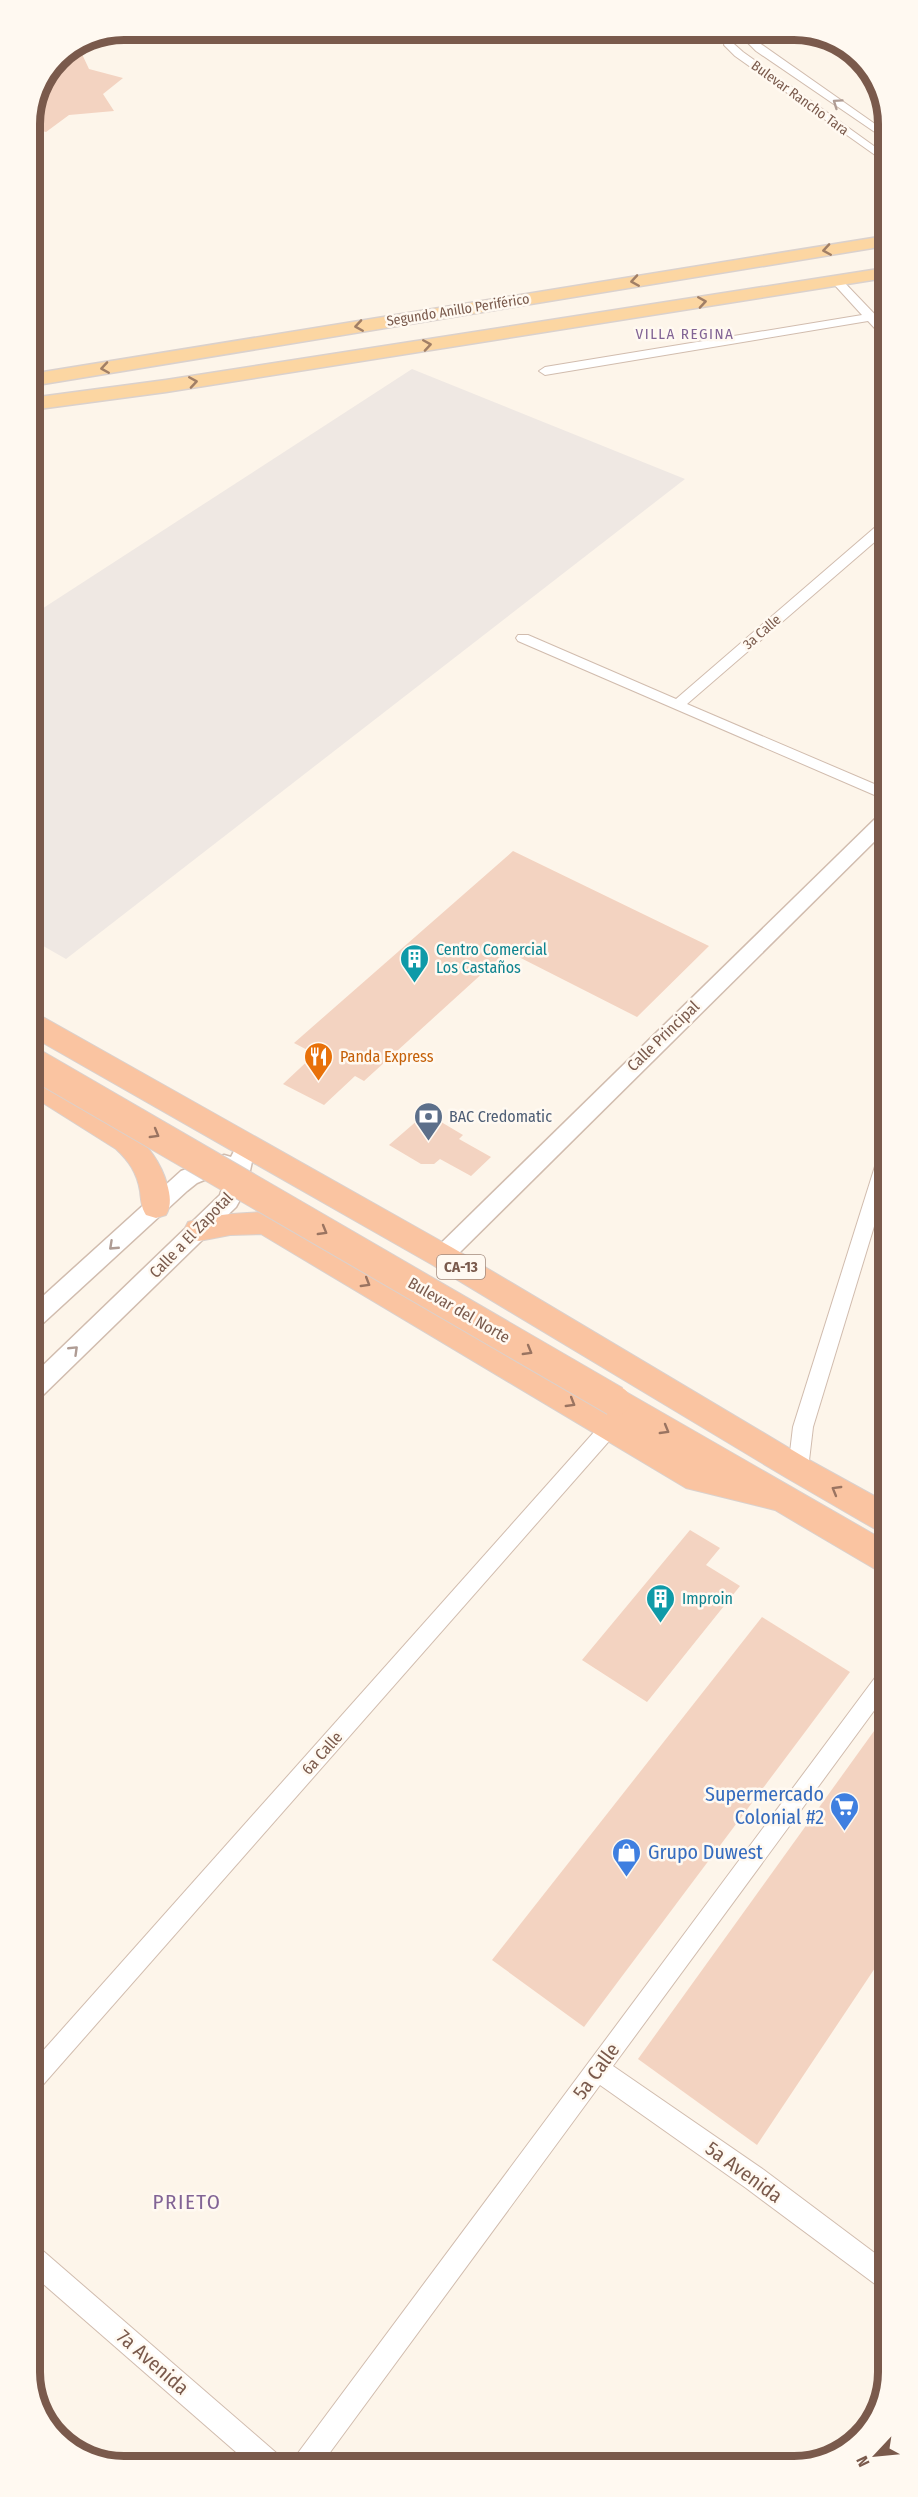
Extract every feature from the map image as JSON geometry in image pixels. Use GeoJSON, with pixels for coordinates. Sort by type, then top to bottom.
{"type":"FeatureCollection","features":[{"type":"Feature","properties":{"kind":"highway","name":"CA-13"},"geometry":{"type":"LineString","coordinates":[[41,1029],[442,1256],[798,1469],[878,1514]]}},
{"type":"Feature","properties":{"kind":"highway"},"geometry":{"type":"LineString","coordinates":[[41,1037],[283,1182],[658,1394],[681,1399]]}},
{"type":"Feature","properties":{"kind":"highway","name":"Bulevar del Norte"},"geometry":{"type":"LineString","coordinates":[[41,1067],[613,1414],[780,1497],[878,1554]]}},
{"type":"Feature","properties":{"kind":"highway"},"geometry":{"type":"LineString","coordinates":[[41,1088],[124,1138],[142,1159],[151,1177],[156,1207]]}},
{"type":"Feature","properties":{"kind":"highway"},"geometry":{"type":"LineString","coordinates":[[142,1159],[160,1162],[184,1161],[193,1156],[198,1150],[199,1142],[196,1129]]}},
{"type":"Feature","properties":{"kind":"highway"},"geometry":{"type":"LineString","coordinates":[[283,1182],[260,1186],[248,1200],[249,1207],[266,1223],[613,1414]]}},
{"type":"Feature","properties":{"kind":"highway"},"geometry":{"type":"LineString","coordinates":[[199,1230],[231,1224],[266,1223]]}},
{"type":"Feature","properties":{"kind":"main road","name":"Segundo Anillo Periférico"},"geometry":{"type":"LineString","coordinates":[[41,378],[878,242]]}},
{"type":"Feature","properties":{"kind":"main road","name":"Segundo Anillo Periférico"},"geometry":{"type":"LineString","coordinates":[[41,403],[166,386],[878,274]]}},
{"type":"Feature","properties":{"kind":"main road"},"geometry":{"type":"LineString","coordinates":[[153,360],[138,367],[136,377],[147,385],[166,386]]}},
{"type":"Feature","properties":{"kind":"street","name":"Bulevar Rancho Tara"},"geometry":{"type":"LineString","coordinates":[[730,41],[729,45],[748,61],[878,154]]}},
{"type":"Feature","properties":{"kind":"street","name":"Bulevar Rancho Tara"},"geometry":{"type":"LineString","coordinates":[[754,41],[753,43],[770,56],[878,131]]}},
{"type":"Feature","properties":{"kind":"street"},"geometry":{"type":"LineString","coordinates":[[748,61],[770,56]]}},
{"type":"Feature","properties":{"kind":"street"},"geometry":{"type":"LineString","coordinates":[[837,281],[878,324]]}},
{"type":"Feature","properties":{"kind":"street"},"geometry":{"type":"LineString","coordinates":[[545,371],[872,317]]}},
{"type":"Feature","properties":{"kind":"street","name":"3a Calle"},"geometry":{"type":"LineString","coordinates":[[677,705],[878,532]]}},
{"type":"Feature","properties":{"kind":"street"},"geometry":{"type":"LineString","coordinates":[[523,638],[878,792]]}},
{"type":"Feature","properties":{"kind":"street","name":"Calle Principal"},"geometry":{"type":"LineString","coordinates":[[442,1256],[576,1121],[878,827]]}},
{"type":"Feature","properties":{"kind":"street","name":"Calle a El Zapotal"},"geometry":{"type":"LineString","coordinates":[[41,1312],[189,1177],[242,1157]]}},
{"type":"Feature","properties":{"kind":"street","name":"Calle a El Zapotal"},"geometry":{"type":"LineString","coordinates":[[41,1382],[228,1201],[235,1188],[242,1157]]}},
{"type":"Feature","properties":{"kind":"street"},"geometry":{"type":"LineString","coordinates":[[798,1469],[803,1427],[878,1186]]}},
{"type":"Feature","properties":{"kind":"street","name":"6a Calle"},"geometry":{"type":"LineString","coordinates":[[41,2070],[613,1414]]}},
{"type":"Feature","properties":{"kind":"street","name":"5a Calle"},"geometry":{"type":"LineString","coordinates":[[311,2456],[878,1689]]}},
{"type":"Feature","properties":{"kind":"street","name":"5a Avenida"},"geometry":{"type":"LineString","coordinates":[[597,2068],[755,2179],[878,2271]]}},
{"type":"Feature","properties":{"kind":"street","name":"7a Avenida"},"geometry":{"type":"LineString","coordinates":[[41,2266],[260,2456]]}},
{"type":"Feature","properties":{"kind":"shaded area"},"geometry":{"type":"Polygon","coordinates":[[[412,369],[685,479],[66,959],[41,945],[41,610],[412,369]]]}},
{"type":"Feature","properties":{"kind":"building"},"geometry":{"type":"Polygon","coordinates":[[[81,53],[89,69],[123,78],[103,94],[114,111],[69,115],[46,132],[41,131],[43,103],[49,87],[69,61],[81,53]]]}},
{"type":"Feature","properties":{"kind":"building","name":"Centro Comercial Los Castaños"},"geometry":{"type":"Polygon","coordinates":[[[513,851],[709,946],[637,1017],[507,951],[364,1081],[355,1076],[324,1105],[283,1084],[315,1054],[294,1043],[513,851]]]}},
{"type":"Feature","properties":{"kind":"building","name":"BAC Credomatic"},"geometry":{"type":"Polygon","coordinates":[[[426,1113],[463,1135],[459,1139],[491,1157],[471,1176],[440,1159],[434,1164],[421,1164],[389,1145],[426,1113]]]}},
{"type":"Feature","properties":{"kind":"building","name":"Improin"},"geometry":{"type":"Polygon","coordinates":[[[690,1530],[720,1548],[706,1565],[740,1586],[647,1702],[582,1660],[690,1530]]]}},
{"type":"Feature","properties":{"kind":"building","name":"Grupo Duwest"},"geometry":{"type":"Polygon","coordinates":[[[762,1617],[850,1672],[584,2027],[492,1960],[762,1617]]]}},
{"type":"Feature","properties":{"kind":"building","name":"Supermercado Colonial #2"},"geometry":{"type":"Polygon","coordinates":[[[878,1726],[878,1964],[757,2145],[638,2059],[878,1726]]]}},
{"type":"Feature","properties":{"kind":"place","name":"Centro Comercial Los Castaños"},"geometry":{"type":"Point","coordinates":[415,984]}},
{"type":"Feature","properties":{"kind":"place","name":"Panda Express"},"geometry":{"type":"Point","coordinates":[319,1082]}},
{"type":"Feature","properties":{"kind":"place","name":"BAC Credomatic"},"geometry":{"type":"Point","coordinates":[428,1142]}},
{"type":"Feature","properties":{"kind":"place","name":"Improin"},"geometry":{"type":"Point","coordinates":[661,1624]}},
{"type":"Feature","properties":{"kind":"place","name":"Supermercado Colonial #2"},"geometry":{"type":"Point","coordinates":[845,1832]}},
{"type":"Feature","properties":{"kind":"place","name":"Grupo Duwest"},"geometry":{"type":"Point","coordinates":[627,1878]}},
{"type":"Feature","properties":{"kind":"district","name":"VILLA REGINA"},"geometry":{"type":"Point","coordinates":[685,334]}},
{"type":"Feature","properties":{"kind":"district","name":"PRIETO"},"geometry":{"type":"Point","coordinates":[187,2202]}}]}
